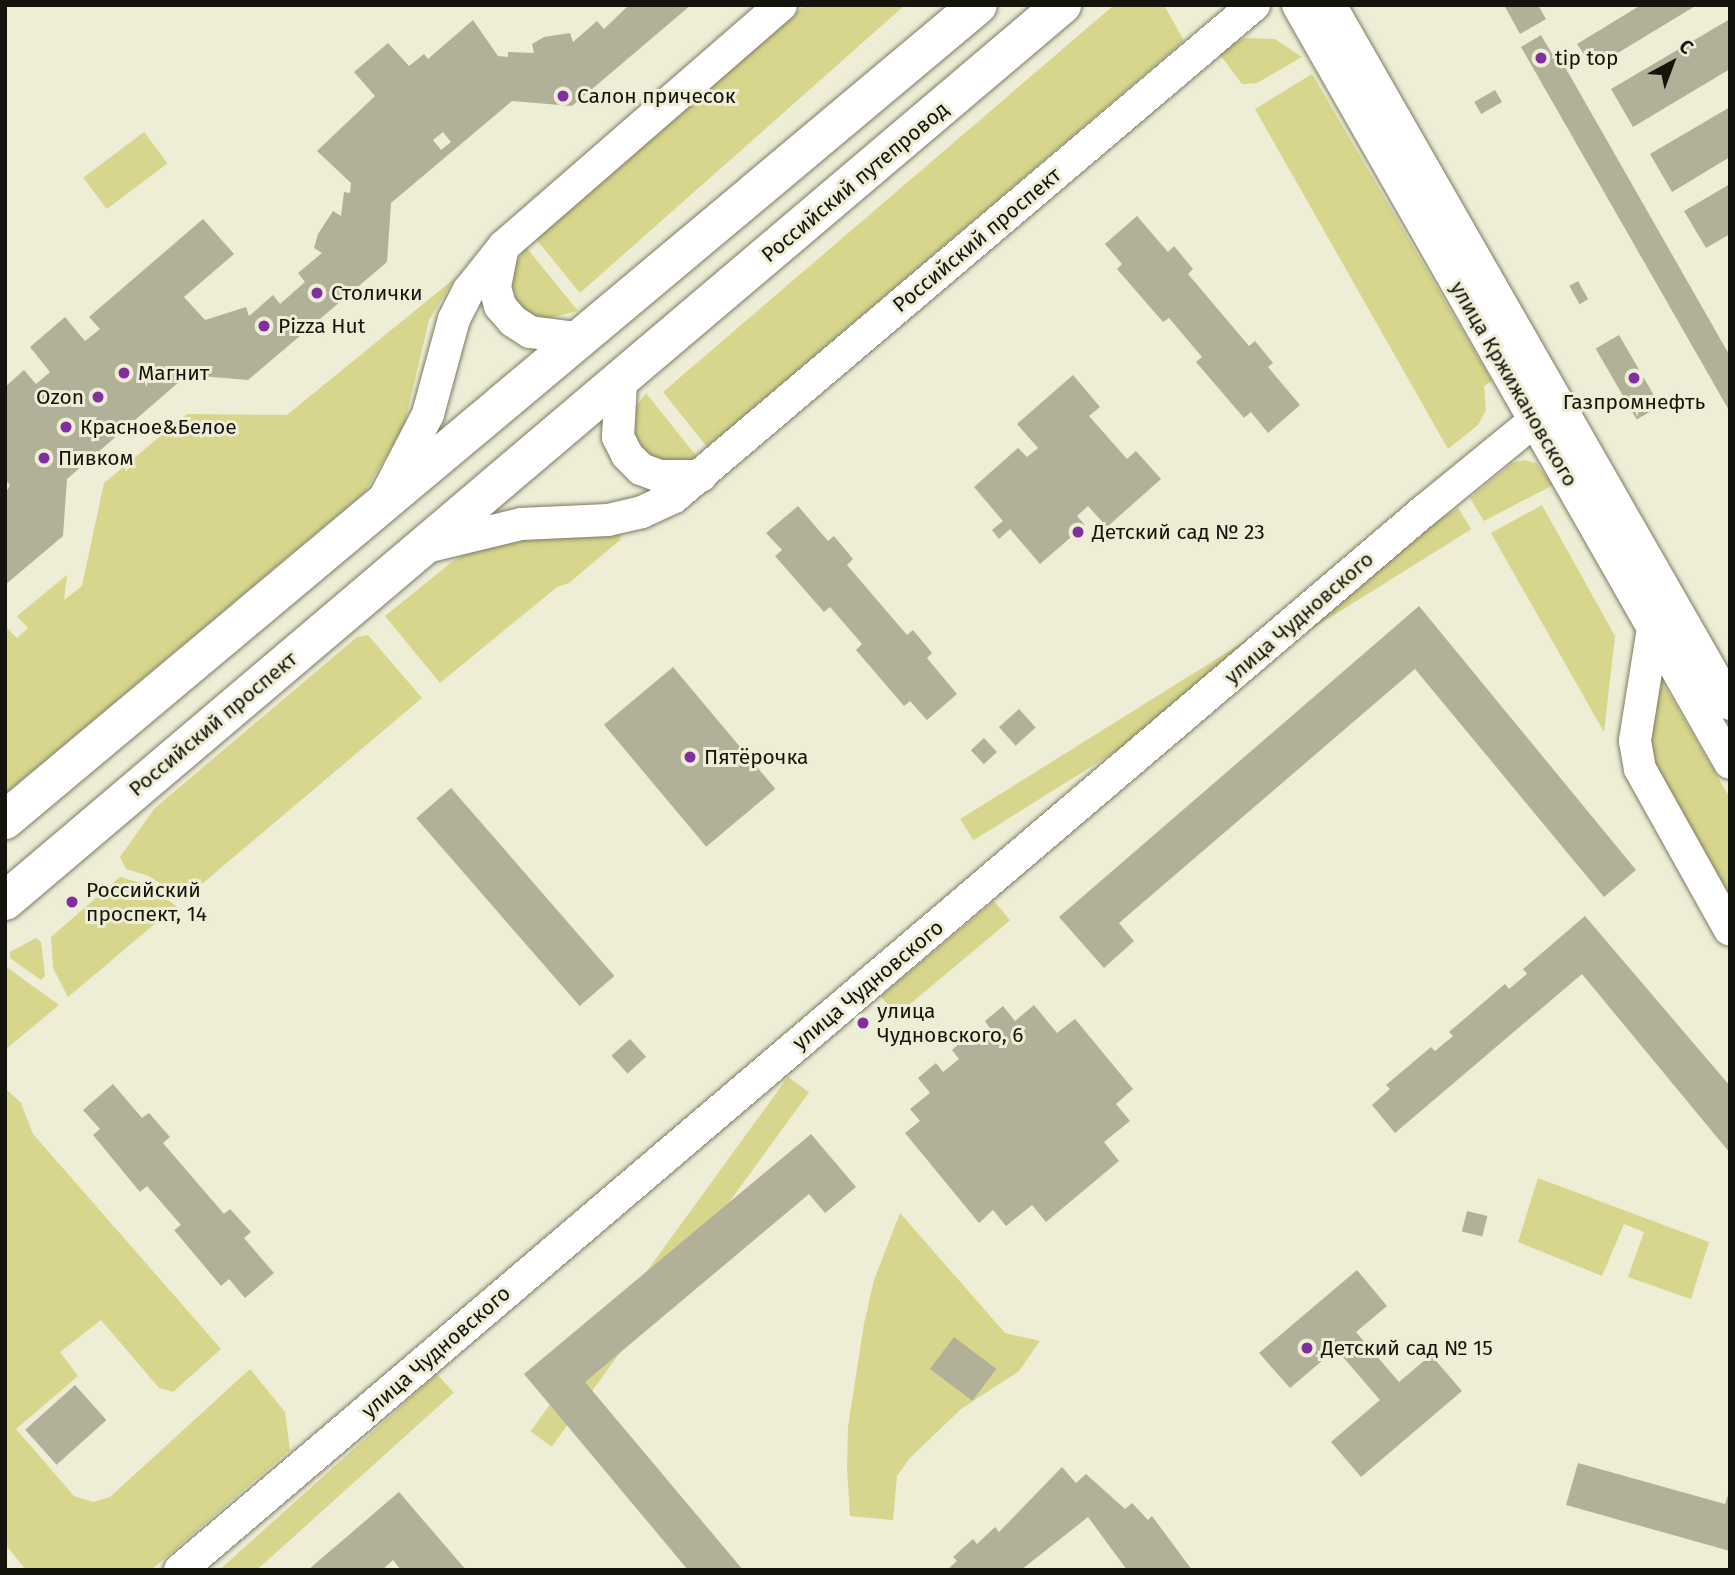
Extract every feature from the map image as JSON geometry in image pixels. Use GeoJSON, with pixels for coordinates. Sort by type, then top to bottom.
{"type":"FeatureCollection","features":[{"type":"Feature","properties":{"kind":"main road"},"geometry":{"type":"LineString","coordinates":[[5,820],[382,502],[597,327],[978,5]]}},
{"type":"Feature","properties":{"kind":"main road","name":"Российский путепровод"},"geometry":{"type":"LineString","coordinates":[[634,370],[1062,5]]}},
{"type":"Feature","properties":{"kind":"main road","name":"Российский проспект"},"geometry":{"type":"LineString","coordinates":[[5,901],[634,370]]}},
{"type":"Feature","properties":{"kind":"street"},"geometry":{"type":"LineString","coordinates":[[382,502],[428,414],[454,319],[469,290],[504,246],[781,5]]}},
{"type":"Feature","properties":{"kind":"street","name":"Российский проспект"},"geometry":{"type":"LineString","coordinates":[[422,548],[521,524],[608,520],[642,512],[674,497],[1254,5]]}},
{"type":"Feature","properties":{"kind":"street","name":"улица Кржижановского"},"geometry":{"type":"LineString","coordinates":[[1298,5],[1385,129],[1547,413],[1730,704]]}},
{"type":"Feature","properties":{"kind":"street","name":"улица Кржижановского"},"geometry":{"type":"LineString","coordinates":[[1330,5],[1385,129]]}},
{"type":"Feature","properties":{"kind":"street"},"geometry":{"type":"LineString","coordinates":[[504,246],[495,288],[500,306],[513,321],[530,332],[597,327]]}},
{"type":"Feature","properties":{"kind":"street"},"geometry":{"type":"LineString","coordinates":[[634,370],[618,428],[627,455],[640,469],[659,476],[701,475]]}},
{"type":"Feature","properties":{"kind":"street","name":"улица Кржижановского"},"geometry":{"type":"LineString","coordinates":[[1547,413],[1653,628],[1728,757]]}},
{"type":"Feature","properties":{"kind":"street","name":"улица Чудновского"},"geometry":{"type":"LineString","coordinates":[[180,1570],[1547,413]]}},
{"type":"Feature","properties":{"kind":"street"},"geometry":{"type":"LineString","coordinates":[[1653,628],[1636,741],[1638,762],[1730,930]]}},
{"type":"Feature","properties":{"kind":"shaded area"},"geometry":{"type":"Polygon","coordinates":[[[805,5],[905,5],[580,293],[536,239],[805,5]]]}},
{"type":"Feature","properties":{"kind":"shaded area"},"geometry":{"type":"Polygon","coordinates":[[[1114,5],[1164,5],[1184,41],[707,447],[663,392],[1114,5]]]}},
{"type":"Feature","properties":{"kind":"shaded area"},"geometry":{"type":"Polygon","coordinates":[[[1245,38],[1275,39],[1302,57],[1257,83],[1242,84],[1218,52],[1245,38]]]}},
{"type":"Feature","properties":{"kind":"shaded area"},"geometry":{"type":"Polygon","coordinates":[[[1312,74],[1492,381],[1484,386],[1486,410],[1478,425],[1448,449],[1255,109],[1312,74]]]}},
{"type":"Feature","properties":{"kind":"shaded area"},"geometry":{"type":"Polygon","coordinates":[[[144,132],[167,163],[107,209],[83,178],[144,132]]]}},
{"type":"Feature","properties":{"kind":"shaded area"},"geometry":{"type":"Polygon","coordinates":[[[526,247],[578,311],[541,320],[519,307],[511,282],[512,269],[526,247]]]}},
{"type":"Feature","properties":{"kind":"shaded area"},"geometry":{"type":"Polygon","coordinates":[[[455,278],[429,320],[404,426],[365,492],[5,794],[5,626],[17,638],[28,628],[17,616],[67,575],[64,600],[82,586],[104,483],[187,414],[287,415],[455,278]]]}},
{"type":"Feature","properties":{"kind":"shaded area"},"geometry":{"type":"Polygon","coordinates":[[[646,393],[697,457],[688,462],[656,462],[638,445],[633,432],[635,408],[646,393]]]}},
{"type":"Feature","properties":{"kind":"shaded area"},"geometry":{"type":"Polygon","coordinates":[[[1524,460],[1536,463],[1553,485],[1484,521],[1470,498],[1512,463],[1524,460]]]}},
{"type":"Feature","properties":{"kind":"shaded area"},"geometry":{"type":"Polygon","coordinates":[[[1542,505],[1615,636],[1604,732],[1491,533],[1542,505]]]}},
{"type":"Feature","properties":{"kind":"shaded area"},"geometry":{"type":"Polygon","coordinates":[[[1458,508],[1471,529],[973,840],[960,819],[1458,508]]]}},
{"type":"Feature","properties":{"kind":"shaded area"},"geometry":{"type":"Polygon","coordinates":[[[623,529],[620,540],[569,583],[557,587],[440,683],[385,616],[453,561],[476,548],[507,538],[623,529]]]}},
{"type":"Feature","properties":{"kind":"shaded area"},"geometry":{"type":"Polygon","coordinates":[[[368,635],[422,698],[184,899],[149,876],[126,869],[120,857],[155,808],[357,637],[368,635]]]}},
{"type":"Feature","properties":{"kind":"shaded area"},"geometry":{"type":"Polygon","coordinates":[[[1661,680],[1730,798],[1730,897],[1652,763],[1649,751],[1661,680]]]}},
{"type":"Feature","properties":{"kind":"shaded area"},"geometry":{"type":"Polygon","coordinates":[[[120,877],[147,885],[176,906],[68,997],[53,968],[51,937],[120,877]]]}},
{"type":"Feature","properties":{"kind":"shaded area"},"geometry":{"type":"Polygon","coordinates":[[[994,901],[1010,920],[897,1015],[881,996],[994,901]]]}},
{"type":"Feature","properties":{"kind":"shaded area"},"geometry":{"type":"Polygon","coordinates":[[[36,938],[41,942],[45,976],[41,980],[10,958],[10,952],[36,938]]]}},
{"type":"Feature","properties":{"kind":"shaded area"},"geometry":{"type":"Polygon","coordinates":[[[5,966],[59,1005],[5,1050],[5,966]]]}},
{"type":"Feature","properties":{"kind":"shaded area"},"geometry":{"type":"Polygon","coordinates":[[[788,1077],[809,1092],[552,1447],[531,1431],[788,1077]]]}},
{"type":"Feature","properties":{"kind":"shaded area"},"geometry":{"type":"Polygon","coordinates":[[[5,1088],[21,1103],[33,1134],[221,1349],[173,1392],[159,1388],[101,1320],[60,1352],[78,1376],[16,1429],[74,1496],[93,1502],[110,1497],[250,1369],[285,1412],[290,1450],[151,1570],[26,1570],[5,1544],[5,1088]]]}},
{"type":"Feature","properties":{"kind":"shaded area"},"geometry":{"type":"Polygon","coordinates":[[[1538,1178],[1709,1242],[1691,1299],[1628,1277],[1644,1232],[1624,1224],[1602,1276],[1518,1242],[1538,1178]]]}},
{"type":"Feature","properties":{"kind":"shaded area"},"geometry":{"type":"Polygon","coordinates":[[[900,1213],[1005,1333],[1040,1341],[1019,1371],[961,1409],[910,1458],[897,1476],[893,1520],[850,1516],[848,1427],[864,1324],[874,1280],[900,1213]]]}},
{"type":"Feature","properties":{"kind":"shaded area"},"geometry":{"type":"Polygon","coordinates":[[[437,1374],[454,1393],[257,1570],[219,1570],[437,1374]]]}},
{"type":"Feature","properties":{"kind":"building"},"geometry":{"type":"Polygon","coordinates":[[[629,5],[691,5],[572,106],[512,101],[391,203],[387,262],[248,380],[187,375],[67,479],[63,536],[5,585],[5,494],[10,485],[5,479],[5,387],[24,370],[36,384],[50,372],[30,347],[65,317],[85,341],[100,329],[89,317],[203,219],[234,254],[184,297],[205,320],[246,307],[249,316],[273,295],[280,304],[305,282],[298,273],[322,253],[314,248],[318,234],[333,211],[341,216],[344,192],[350,193],[351,183],[317,151],[375,96],[354,72],[388,43],[409,66],[424,54],[428,59],[473,20],[498,56],[508,57],[508,52],[534,53],[532,44],[544,37],[570,33],[573,42],[597,21],[604,29],[629,5]],[[443,132],[433,140],[441,150],[451,142],[443,132]]]}},
{"type":"Feature","properties":{"kind":"building"},"geometry":{"type":"Polygon","coordinates":[[[1504,5],[1538,5],[1546,19],[1520,34],[1504,5]]]}},
{"type":"Feature","properties":{"kind":"building"},"geometry":{"type":"Polygon","coordinates":[[[1641,5],[1697,5],[1593,68],[1577,44],[1641,5]]]}},
{"type":"Feature","properties":{"kind":"building"},"geometry":{"type":"Polygon","coordinates":[[[1730,19],[1730,69],[1633,127],[1611,89],[1730,19]]]}},
{"type":"Feature","properties":{"kind":"building"},"geometry":{"type":"Polygon","coordinates":[[[1541,35],[1561,69],[1565,67],[1730,356],[1730,412],[1521,47],[1541,35]]]}},
{"type":"Feature","properties":{"kind":"building"},"geometry":{"type":"Polygon","coordinates":[[[1495,90],[1502,102],[1481,114],[1474,102],[1495,90]]]}},
{"type":"Feature","properties":{"kind":"building"},"geometry":{"type":"Polygon","coordinates":[[[1730,107],[1730,157],[1672,192],[1650,154],[1730,107]]]}},
{"type":"Feature","properties":{"kind":"building"},"geometry":{"type":"Polygon","coordinates":[[[1730,184],[1730,234],[1706,248],[1684,211],[1730,184]]]}},
{"type":"Feature","properties":{"kind":"building"},"geometry":{"type":"Polygon","coordinates":[[[1137,216],[1168,252],[1174,246],[1193,269],[1188,274],[1249,346],[1255,341],[1273,363],[1268,367],[1300,405],[1268,433],[1251,412],[1244,418],[1196,362],[1202,357],[1169,318],[1163,322],[1117,269],[1122,264],[1105,244],[1137,216]]]}},
{"type":"Feature","properties":{"kind":"building"},"geometry":{"type":"Polygon","coordinates":[[[1578,281],[1588,299],[1579,304],[1569,286],[1578,281]]]}},
{"type":"Feature","properties":{"kind":"building"},"geometry":{"type":"Polygon","coordinates":[[[1619,335],[1660,406],[1637,420],[1596,348],[1619,335]]]}},
{"type":"Feature","properties":{"kind":"building"},"geometry":{"type":"Polygon","coordinates":[[[1073,375],[1100,407],[1089,416],[1127,459],[1136,451],[1161,479],[1107,527],[1088,506],[1077,516],[1085,525],[1040,564],[1010,529],[999,539],[992,530],[1003,521],[974,487],[1018,448],[1027,457],[1038,448],[1017,424],[1073,375]]]}},
{"type":"Feature","properties":{"kind":"building"},"geometry":{"type":"Polygon","coordinates":[[[798,506],[828,541],[834,536],[853,559],[847,565],[907,635],[913,630],[932,653],[927,658],[957,694],[927,720],[910,701],[904,706],[856,650],[862,644],[830,607],[824,612],[775,556],[782,550],[766,533],[798,506]]]}},
{"type":"Feature","properties":{"kind":"building"},"geometry":{"type":"Polygon","coordinates":[[[1419,606],[1636,870],[1604,897],[1415,669],[1119,923],[1134,941],[1104,968],[1059,917],[1419,606]]]}},
{"type":"Feature","properties":{"kind":"building","name":"Пятёрочка"},"geometry":{"type":"Polygon","coordinates":[[[673,667],[775,789],[706,847],[604,725],[673,667]]]}},
{"type":"Feature","properties":{"kind":"building"},"geometry":{"type":"Polygon","coordinates":[[[1019,709],[1036,728],[1016,746],[999,727],[1019,709]]]}},
{"type":"Feature","properties":{"kind":"building"},"geometry":{"type":"Polygon","coordinates":[[[984,738],[997,752],[984,764],[971,750],[984,738]]]}},
{"type":"Feature","properties":{"kind":"building"},"geometry":{"type":"Polygon","coordinates":[[[451,788],[614,976],[580,1006],[416,818],[451,788]]]}},
{"type":"Feature","properties":{"kind":"building"},"geometry":{"type":"Polygon","coordinates":[[[1585,916],[1730,1086],[1730,1153],[1582,974],[1395,1133],[1372,1105],[1390,1089],[1386,1085],[1431,1047],[1435,1051],[1453,1036],[1449,1032],[1505,984],[1509,989],[1527,974],[1523,969],[1585,916]]]}},
{"type":"Feature","properties":{"kind":"building"},"geometry":{"type":"Polygon","coordinates":[[[1034,1005],[1057,1033],[1075,1019],[1133,1089],[1116,1104],[1130,1121],[1104,1142],[1119,1161],[1046,1222],[1032,1205],[1006,1226],[993,1210],[979,1223],[905,1133],[920,1121],[910,1109],[930,1093],[918,1078],[936,1063],[943,1072],[959,1059],[952,1050],[968,1036],[974,1044],[991,1030],[985,1021],[1003,1006],[1015,1021],[1034,1005]]]}},
{"type":"Feature","properties":{"kind":"building"},"geometry":{"type":"Polygon","coordinates":[[[630,1039],[646,1057],[627,1074],[611,1056],[630,1039]]]}},
{"type":"Feature","properties":{"kind":"building"},"geometry":{"type":"Polygon","coordinates":[[[113,1084],[142,1118],[149,1113],[170,1137],[163,1143],[224,1214],[230,1209],[251,1232],[244,1238],[274,1273],[245,1298],[229,1279],[221,1286],[174,1230],[181,1225],[147,1186],[140,1192],[93,1135],[100,1129],[83,1110],[113,1084]]]}},
{"type":"Feature","properties":{"kind":"building"},"geometry":{"type":"Polygon","coordinates":[[[811,1134],[856,1187],[825,1213],[809,1194],[585,1382],[743,1570],[688,1570],[524,1374],[811,1134]]]}},
{"type":"Feature","properties":{"kind":"building"},"geometry":{"type":"Polygon","coordinates":[[[1467,1211],[1487,1216],[1482,1236],[1462,1231],[1467,1211]]]}},
{"type":"Feature","properties":{"kind":"building"},"geometry":{"type":"Polygon","coordinates":[[[1357,1270],[1387,1306],[1356,1332],[1399,1382],[1431,1355],[1462,1391],[1361,1477],[1331,1442],[1380,1400],[1336,1349],[1290,1388],[1259,1353],[1357,1270]]]}},
{"type":"Feature","properties":{"kind":"building"},"geometry":{"type":"Polygon","coordinates":[[[954,1337],[996,1369],[972,1401],[930,1369],[954,1337]]]}},
{"type":"Feature","properties":{"kind":"building"},"geometry":{"type":"Polygon","coordinates":[[[75,1385],[106,1420],[57,1465],[25,1430],[75,1385]]]}},
{"type":"Feature","properties":{"kind":"building"},"geometry":{"type":"Polygon","coordinates":[[[1578,1463],[1725,1504],[1730,1489],[1730,1551],[1566,1505],[1578,1463]]]}},
{"type":"Feature","properties":{"kind":"building"},"geometry":{"type":"Polygon","coordinates":[[[1062,1467],[1076,1483],[1086,1474],[1125,1509],[1132,1503],[1148,1520],[1152,1516],[1192,1570],[1127,1570],[1088,1517],[1021,1570],[947,1570],[957,1561],[953,1557],[973,1539],[977,1544],[995,1527],[999,1532],[1062,1467]]]}},
{"type":"Feature","properties":{"kind":"building"},"geometry":{"type":"Polygon","coordinates":[[[399,1492],[466,1570],[401,1570],[393,1560],[382,1570],[308,1570],[399,1492]]]}},
{"type":"Feature","properties":{"kind":"place","name":"tip top"},"geometry":{"type":"Point","coordinates":[1541,58]}},
{"type":"Feature","properties":{"kind":"place","name":"Салон причесок"},"geometry":{"type":"Point","coordinates":[563,96]}},
{"type":"Feature","properties":{"kind":"place","name":"Столички"},"geometry":{"type":"Point","coordinates":[317,293]}},
{"type":"Feature","properties":{"kind":"place","name":"Pizza Hut"},"geometry":{"type":"Point","coordinates":[264,326]}},
{"type":"Feature","properties":{"kind":"place","name":"Магнит"},"geometry":{"type":"Point","coordinates":[124,373]}},
{"type":"Feature","properties":{"kind":"place","name":"Газпромнефть"},"geometry":{"type":"Point","coordinates":[1634,378]}},
{"type":"Feature","properties":{"kind":"place","name":"Ozon"},"geometry":{"type":"Point","coordinates":[98,397]}},
{"type":"Feature","properties":{"kind":"place","name":"Красное&Белое"},"geometry":{"type":"Point","coordinates":[66,427]}},
{"type":"Feature","properties":{"kind":"place","name":"Пивком"},"geometry":{"type":"Point","coordinates":[44,458]}},
{"type":"Feature","properties":{"kind":"place","name":"Детский сад № 23"},"geometry":{"type":"Point","coordinates":[1078,532]}},
{"type":"Feature","properties":{"kind":"place","name":"Пятёрочка"},"geometry":{"type":"Point","coordinates":[690,757]}},
{"type":"Feature","properties":{"kind":"place","name":"Российский проспект, 14"},"geometry":{"type":"Point","coordinates":[72,902]}},
{"type":"Feature","properties":{"kind":"place","name":"улица Чудновского, 6"},"geometry":{"type":"Point","coordinates":[863,1023]}},
{"type":"Feature","properties":{"kind":"place","name":"Детский сад № 15"},"geometry":{"type":"Point","coordinates":[1307,1348]}}]}
